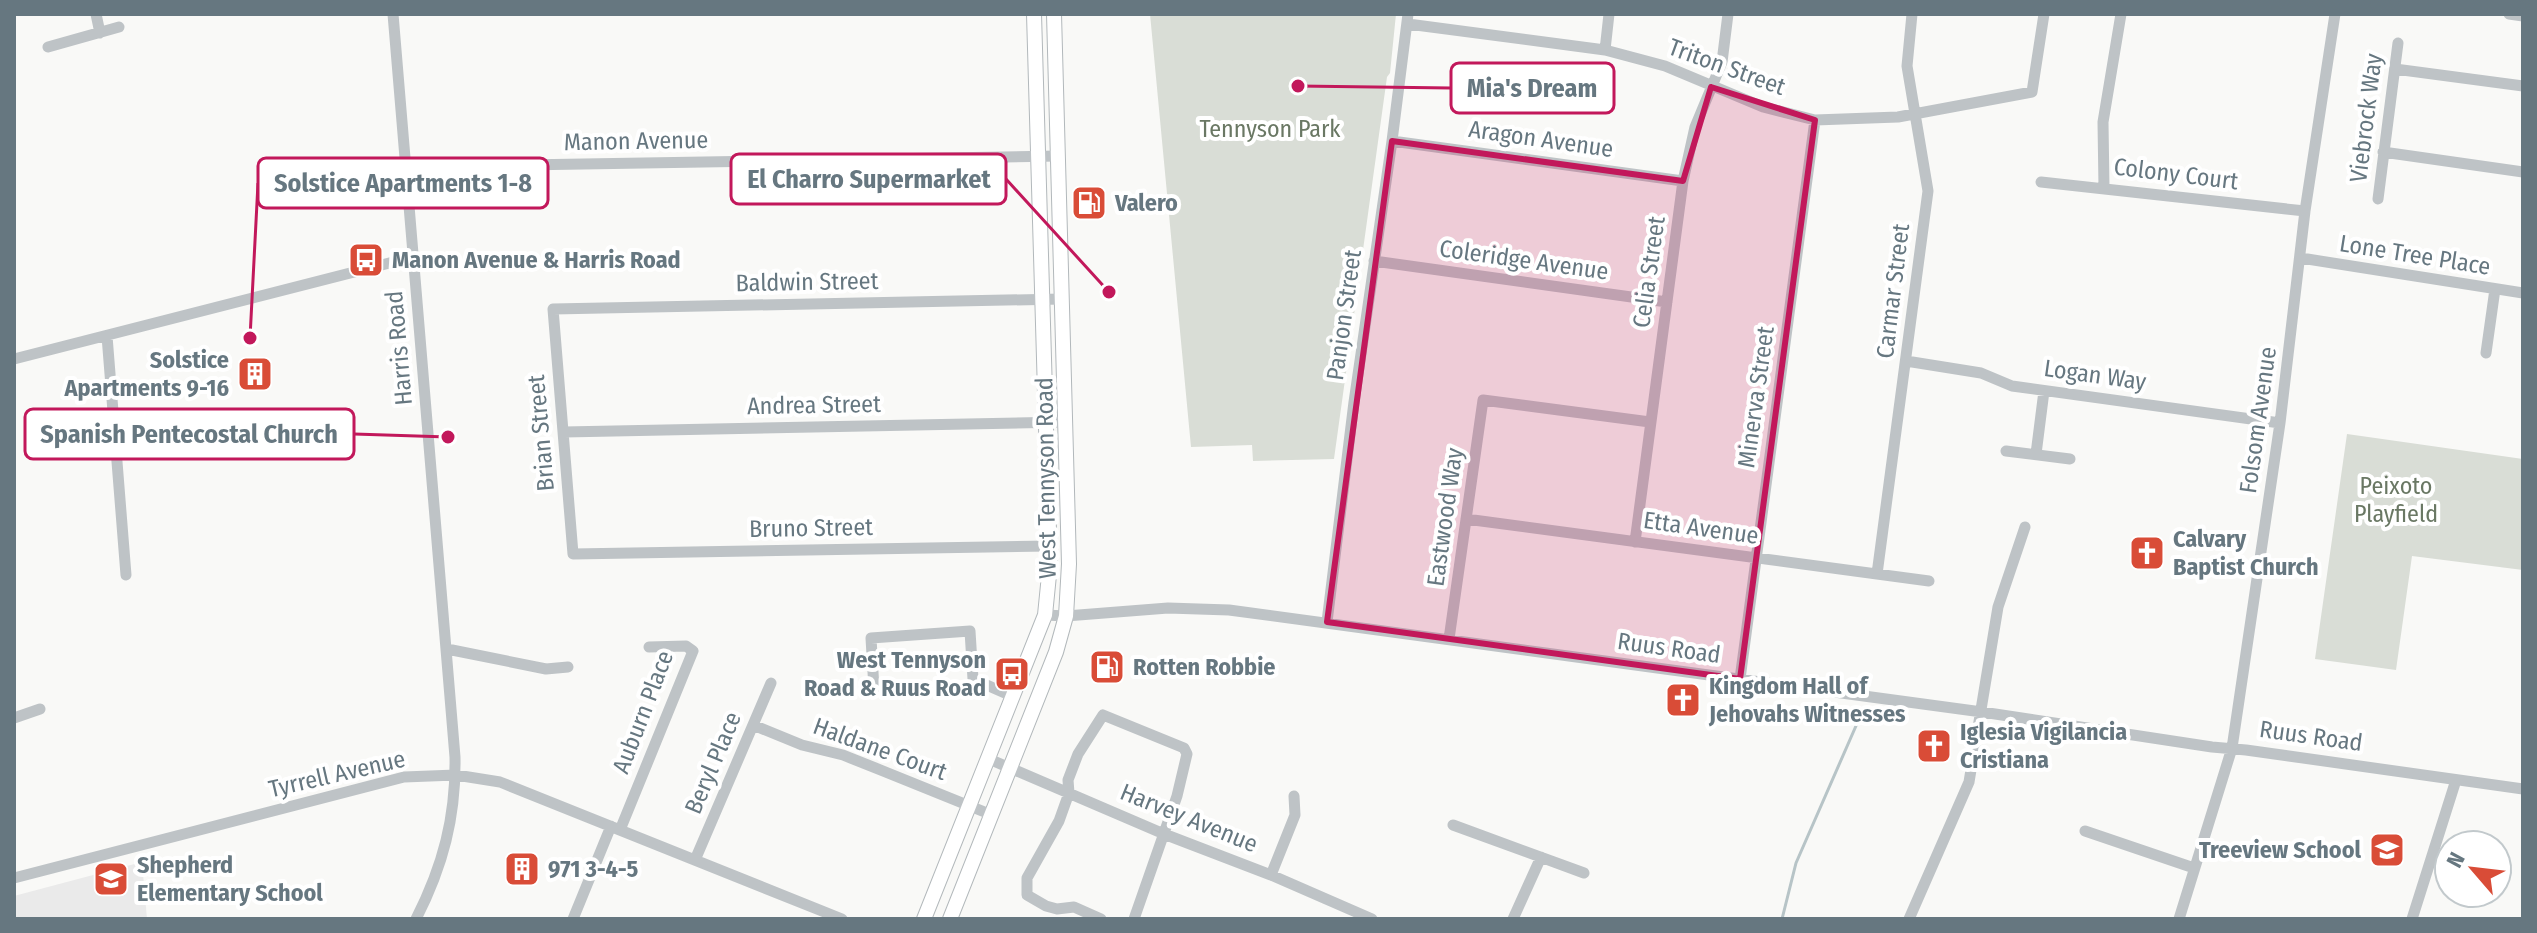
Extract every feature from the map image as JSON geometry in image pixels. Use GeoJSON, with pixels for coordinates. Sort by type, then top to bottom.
{"type":"FeatureCollection","features":[{"type":"Feature","properties":{"kind":"main road","name":"West Tennyson Road"},"geometry":{"type":"LineString","coordinates":[[924,919],[1045,615],[1050,565],[1034,14]]}},
{"type":"Feature","properties":{"kind":"main road","name":"West Tennyson Road"},"geometry":{"type":"LineString","coordinates":[[950,919],[1050,670],[1066,616],[1069,564],[1054,14]]}},
{"type":"Feature","properties":{"kind":"street"},"geometry":{"type":"LineString","coordinates":[[96,14],[100,33]]}},
{"type":"Feature","properties":{"kind":"street","name":"Harris Road"},"geometry":{"type":"LineString","coordinates":[[393,14],[456,775],[445,850],[434,884],[416,919]]}},
{"type":"Feature","properties":{"kind":"street"},"geometry":{"type":"LineString","coordinates":[[1605,50],[1609,14]]}},
{"type":"Feature","properties":{"kind":"street","name":"Celia Street"},"geometry":{"type":"LineString","coordinates":[[1635,542],[1683,181],[1695,127],[1722,62],[1728,14]]}},
{"type":"Feature","properties":{"kind":"street","name":"Carmar Street"},"geometry":{"type":"LineString","coordinates":[[1877,574],[1928,191],[1907,66],[1912,14]]}},
{"type":"Feature","properties":{"kind":"street","name":"Triton Street"},"geometry":{"type":"LineString","coordinates":[[1408,19],[1605,50],[1665,66],[1763,107],[1815,120],[1898,117],[2032,92],[2044,14]]}},
{"type":"Feature","properties":{"kind":"street"},"geometry":{"type":"LineString","coordinates":[[2104,188],[2103,122],[2121,14]]}},
{"type":"Feature","properties":{"kind":"street","name":"Folsom Avenue"},"geometry":{"type":"LineString","coordinates":[[2179,919],[2232,748],[2335,14]]}},
{"type":"Feature","properties":{"kind":"street"},"geometry":{"type":"LineString","coordinates":[[2509,14],[2523,16]]}},
{"type":"Feature","properties":{"kind":"street","name":"Panjon Street"},"geometry":{"type":"LineString","coordinates":[[1327,622],[1354,402],[1408,19]]}},
{"type":"Feature","properties":{"kind":"street"},"geometry":{"type":"LineString","coordinates":[[48,47],[119,27]]}},
{"type":"Feature","properties":{"kind":"street","name":"Viebrock Way"},"geometry":{"type":"LineString","coordinates":[[2378,199],[2398,43]]}},
{"type":"Feature","properties":{"kind":"street"},"geometry":{"type":"LineString","coordinates":[[2395,69],[2523,86]]}},
{"type":"Feature","properties":{"kind":"street","name":"Minerva Street"},"geometry":{"type":"LineString","coordinates":[[1740,679],[1815,120]]}},
{"type":"Feature","properties":{"kind":"street","name":"Aragon Avenue"},"geometry":{"type":"LineString","coordinates":[[1392,141],[1683,181]]}},
{"type":"Feature","properties":{"kind":"street"},"geometry":{"type":"LineString","coordinates":[[2383,152],[2523,172]]}},
{"type":"Feature","properties":{"kind":"street","name":"Manon Avenue"},"geometry":{"type":"LineString","coordinates":[[406,167],[1058,156]]}},
{"type":"Feature","properties":{"kind":"street","name":"Colony Court"},"geometry":{"type":"LineString","coordinates":[[2041,182],[2305,211]]}},
{"type":"Feature","properties":{"kind":"street"},"geometry":{"type":"LineString","coordinates":[[14,359],[413,257]]}},
{"type":"Feature","properties":{"kind":"street","name":"Lone Tree Place"},"geometry":{"type":"LineString","coordinates":[[2301,258],[2523,293]]}},
{"type":"Feature","properties":{"kind":"street","name":"Coleridge Avenue"},"geometry":{"type":"LineString","coordinates":[[1374,261],[1667,302]]}},
{"type":"Feature","properties":{"kind":"street"},"geometry":{"type":"LineString","coordinates":[[2486,353],[2495,289]]}},
{"type":"Feature","properties":{"kind":"street","name":"Baldwin Street"},"geometry":{"type":"LineString","coordinates":[[553,309],[1062,299]]}},
{"type":"Feature","properties":{"kind":"street","name":"Brian Street"},"geometry":{"type":"LineString","coordinates":[[553,309],[573,554]]}},
{"type":"Feature","properties":{"kind":"street"},"geometry":{"type":"LineString","coordinates":[[107,336],[126,575]]}},
{"type":"Feature","properties":{"kind":"street","name":"Logan Way"},"geometry":{"type":"LineString","coordinates":[[1906,361],[1981,373],[2012,386],[2280,423]]}},
{"type":"Feature","properties":{"kind":"street"},"geometry":{"type":"LineString","coordinates":[[2036,454],[2044,391]]}},
{"type":"Feature","properties":{"kind":"street","name":"Eastwood Way"},"geometry":{"type":"LineString","coordinates":[[1449,639],[1483,400],[1650,422]]}},
{"type":"Feature","properties":{"kind":"street","name":"Andrea Street"},"geometry":{"type":"LineString","coordinates":[[564,432],[1065,422]]}},
{"type":"Feature","properties":{"kind":"street"},"geometry":{"type":"LineString","coordinates":[[2006,451],[2070,459]]}},
{"type":"Feature","properties":{"kind":"street","name":"Etta Avenue"},"geometry":{"type":"LineString","coordinates":[[1466,519],[1929,581]]}},
{"type":"Feature","properties":{"kind":"street"},"geometry":{"type":"LineString","coordinates":[[1909,919],[1969,782],[1998,607],[2025,527]]}},
{"type":"Feature","properties":{"kind":"street","name":"Bruno Street"},"geometry":{"type":"LineString","coordinates":[[573,554],[1049,546]]}},
{"type":"Feature","properties":{"kind":"street","name":"Ruus Road"},"geometry":{"type":"LineString","coordinates":[[1045,615],[1171,608],[1229,610],[2523,789]]}},
{"type":"Feature","properties":{"kind":"street"},"geometry":{"type":"LineString","coordinates":[[874,689],[871,638],[970,631],[973,679],[1014,697]]}},
{"type":"Feature","properties":{"kind":"street","name":"Auburn Place"},"geometry":{"type":"LineString","coordinates":[[616,828],[693,651],[686,646],[649,647]]}},
{"type":"Feature","properties":{"kind":"street"},"geometry":{"type":"LineString","coordinates":[[447,649],[546,669],[568,667]]}},
{"type":"Feature","properties":{"kind":"street","name":"Beryl Place"},"geometry":{"type":"LineString","coordinates":[[695,860],[771,683]]}},
{"type":"Feature","properties":{"kind":"street"},"geometry":{"type":"LineString","coordinates":[[14,718],[40,709]]}},
{"type":"Feature","properties":{"kind":"street"},"geometry":{"type":"LineString","coordinates":[[1101,919],[1074,907],[1057,909],[1046,906],[1027,895],[1025,889],[1027,878],[1059,821],[1069,793],[1068,780],[1078,754],[1103,715],[1184,748],[1187,754],[1177,796],[1134,919]]}},
{"type":"Feature","properties":{"kind":"street","name":"Haldane Court"},"geometry":{"type":"LineString","coordinates":[[753,725],[802,745],[843,755],[992,815]]}},
{"type":"Feature","properties":{"kind":"street","name":"Harvey Avenue"},"geometry":{"type":"LineString","coordinates":[[989,759],[1372,919]]}},
{"type":"Feature","properties":{"kind":"street","name":"Tyrrell Avenue"},"geometry":{"type":"LineString","coordinates":[[14,878],[404,777],[456,775],[500,782],[842,919]]}},
{"type":"Feature","properties":{"kind":"street"},"geometry":{"type":"LineString","coordinates":[[2412,919],[2456,780]]}},
{"type":"Feature","properties":{"kind":"street"},"geometry":{"type":"LineString","coordinates":[[1271,875],[1295,815],[1294,796]]}},
{"type":"Feature","properties":{"kind":"street"},"geometry":{"type":"LineString","coordinates":[[1453,825],[1584,873]]}},
{"type":"Feature","properties":{"kind":"street"},"geometry":{"type":"LineString","coordinates":[[573,919],[616,828]]}},
{"type":"Feature","properties":{"kind":"street"},"geometry":{"type":"LineString","coordinates":[[2085,831],[2194,868]]}},
{"type":"Feature","properties":{"kind":"street"},"geometry":{"type":"LineString","coordinates":[[1513,919],[1541,857]]}},
{"type":"Feature","properties":{"kind":"highlighted area"},"geometry":{"type":"Polygon","coordinates":[[[1711,87],[1815,120],[1740,679],[1327,622],[1392,141],[1683,181],[1711,87]]]}},
{"type":"Feature","properties":{"kind":"shaded area","name":"Shepherd Elementary School"},"geometry":{"type":"Polygon","coordinates":[[[142,862],[147,919],[14,919],[14,896],[142,862]]]}},
{"type":"Feature","properties":{"kind":"green space","name":"Tennyson Park"},"geometry":{"type":"Polygon","coordinates":[[[1150,14],[1396,14],[1334,459],[1253,461],[1252,445],[1191,447],[1150,14]]]}},
{"type":"Feature","properties":{"kind":"green space","name":"Peixoto Playfield"},"geometry":{"type":"Polygon","coordinates":[[[2347,434],[2523,459],[2523,570],[2412,556],[2396,670],[2315,659],[2347,434]]]}},
{"type":"Feature","properties":{"kind":"waterway"},"geometry":{"type":"LineString","coordinates":[[1782,919],[1796,863],[1859,719]]}},
{"type":"Feature","properties":{"kind":"place","name":"Mia's Dream"},"geometry":{"type":"Point","coordinates":[1298,86]}},
{"type":"Feature","properties":{"kind":"place","name":"Valero"},"geometry":{"type":"Point","coordinates":[1089,203]}},
{"type":"Feature","properties":{"kind":"place","name":"Manon Avenue & Harris Road"},"geometry":{"type":"Point","coordinates":[366,260]}},
{"type":"Feature","properties":{"kind":"place","name":"El Charro Supermarket"},"geometry":{"type":"Point","coordinates":[1109,292]}},
{"type":"Feature","properties":{"kind":"place","name":"Solstice Apartments 1-8"},"geometry":{"type":"Point","coordinates":[250,338]}},
{"type":"Feature","properties":{"kind":"place","name":"Solstice Apartments 9-16"},"geometry":{"type":"Point","coordinates":[255,374]}},
{"type":"Feature","properties":{"kind":"place","name":"Spanish Pentecostal Church"},"geometry":{"type":"Point","coordinates":[448,437]}},
{"type":"Feature","properties":{"kind":"place","name":"Calvary Baptist Church"},"geometry":{"type":"Point","coordinates":[2147,553]}},
{"type":"Feature","properties":{"kind":"place","name":"Rotten Robbie"},"geometry":{"type":"Point","coordinates":[1107,667]}},
{"type":"Feature","properties":{"kind":"place","name":"West Tennyson Road & Ruus Road"},"geometry":{"type":"Point","coordinates":[1012,674]}},
{"type":"Feature","properties":{"kind":"place","name":"Kingdom Hall of Jehovahs Witnesses"},"geometry":{"type":"Point","coordinates":[1683,700]}},
{"type":"Feature","properties":{"kind":"place","name":"Iglesia Vigilancia Cristiana"},"geometry":{"type":"Point","coordinates":[1934,746]}},
{"type":"Feature","properties":{"kind":"place","name":"Treeview School"},"geometry":{"type":"Point","coordinates":[2387,850]}},
{"type":"Feature","properties":{"kind":"place","name":"971 3-4-5"},"geometry":{"type":"Point","coordinates":[522,869]}},
{"type":"Feature","properties":{"kind":"place","name":"Shepherd Elementary School"},"geometry":{"type":"Point","coordinates":[111,879]}}]}
